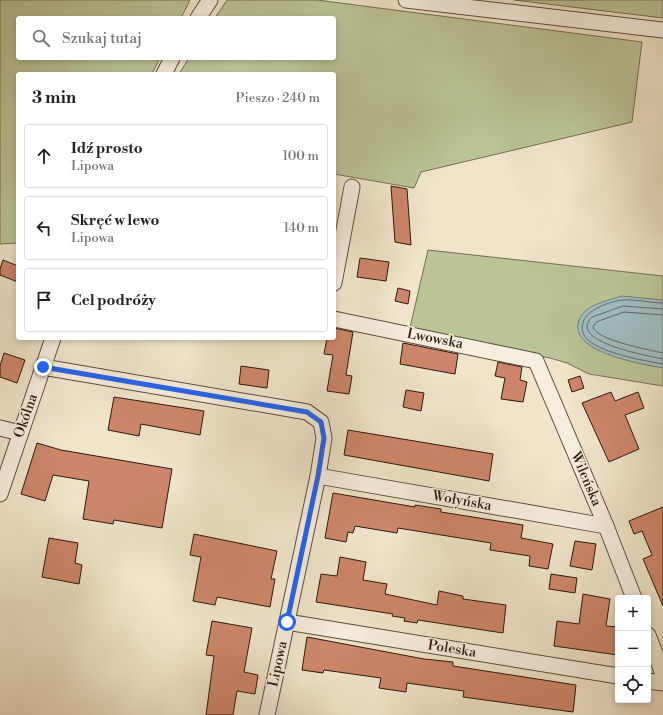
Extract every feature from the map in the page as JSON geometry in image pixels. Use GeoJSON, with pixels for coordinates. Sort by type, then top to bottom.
{"type":"FeatureCollection","features":[{"type":"Feature","properties":{"kind":"street"},"geometry":{"type":"LineString","coordinates":[[199,16],[210,0]]}},
{"type":"Feature","properties":{"kind":"street"},"geometry":{"type":"LineString","coordinates":[[406,0],[663,30]]}},
{"type":"Feature","properties":{"kind":"street"},"geometry":{"type":"LineString","coordinates":[[165,72],[171,60]]}},
{"type":"Feature","properties":{"kind":"street"},"geometry":{"type":"LineString","coordinates":[[336,272],[352,187]]}},
{"type":"Feature","properties":{"kind":"street","name":"Lwowska"},"geometry":{"type":"LineString","coordinates":[[336,319],[536,360]]}},
{"type":"Feature","properties":{"kind":"street","name":"Okólna"},"geometry":{"type":"LineString","coordinates":[[0,494],[52,340]]}},
{"type":"Feature","properties":{"kind":"street","name":"Wileńska"},"geometry":{"type":"LineString","coordinates":[[536,360],[606,526],[633,595]]}},
{"type":"Feature","properties":{"kind":"street","name":"Lipowa"},"geometry":{"type":"LineString","coordinates":[[43,367],[307,412],[321,422],[324,438],[318,476],[267,715]]}},
{"type":"Feature","properties":{"kind":"street"},"geometry":{"type":"LineString","coordinates":[[0,428],[20,433]]}},
{"type":"Feature","properties":{"kind":"street","name":"Wołyńska"},"geometry":{"type":"LineString","coordinates":[[318,476],[606,526]]}},
{"type":"Feature","properties":{"kind":"street","name":"Poleska"},"geometry":{"type":"LineString","coordinates":[[287,622],[615,676]]}},
{"type":"Feature","properties":{"kind":"street"},"geometry":{"type":"LineString","coordinates":[[651,643],[663,674]]}},
{"type":"Feature","properties":{"kind":"street"},"geometry":{"type":"LineString","coordinates":[[651,681],[663,683]]}},
{"type":"Feature","properties":{"kind":"green space"},"geometry":{"type":"Polygon","coordinates":[[[0,0],[190,0],[182,16],[16,16],[16,60],[159,60],[153,72],[16,72],[16,243],[0,244],[0,0]]]}},
{"type":"Feature","properties":{"kind":"green space"},"geometry":{"type":"Polygon","coordinates":[[[227,0],[317,0],[642,42],[632,122],[421,172],[414,188],[336,174],[336,72],[180,72],[188,60],[336,60],[336,16],[216,16],[227,0]]]}},
{"type":"Feature","properties":{"kind":"green space"},"geometry":{"type":"Polygon","coordinates":[[[514,0],[663,0],[663,18],[514,0]]]}},
{"type":"Feature","properties":{"kind":"green space"},"geometry":{"type":"Polygon","coordinates":[[[428,250],[663,276],[663,386],[589,374],[567,363],[550,358],[409,332],[428,250]]]}},
{"type":"Feature","properties":{"kind":"water"},"geometry":{"type":"Polygon","coordinates":[[[622,296],[663,300],[663,368],[640,364],[597,350],[586,343],[579,334],[578,324],[584,312],[602,302],[622,296]]]}},
{"type":"Feature","properties":{"kind":"building"},"geometry":{"type":"Polygon","coordinates":[[[391,186],[407,189],[411,245],[395,242],[391,186]]]}},
{"type":"Feature","properties":{"kind":"building"},"geometry":{"type":"Polygon","coordinates":[[[360,258],[389,262],[386,281],[357,277],[360,258]]]}},
{"type":"Feature","properties":{"kind":"building"},"geometry":{"type":"Polygon","coordinates":[[[3,260],[16,265],[16,281],[0,275],[3,260]]]}},
{"type":"Feature","properties":{"kind":"building"},"geometry":{"type":"Polygon","coordinates":[[[398,288],[410,291],[408,304],[395,301],[398,288]]]}},
{"type":"Feature","properties":{"kind":"building"},"geometry":{"type":"Polygon","coordinates":[[[336,328],[353,332],[346,375],[352,376],[349,394],[327,391],[333,355],[324,354],[327,340],[336,340],[336,328]]]}},
{"type":"Feature","properties":{"kind":"building"},"geometry":{"type":"Polygon","coordinates":[[[403,343],[458,354],[455,374],[400,364],[403,343]]]}},
{"type":"Feature","properties":{"kind":"building"},"geometry":{"type":"Polygon","coordinates":[[[4,353],[25,360],[17,383],[0,377],[0,366],[4,353]]]}},
{"type":"Feature","properties":{"kind":"building"},"geometry":{"type":"Polygon","coordinates":[[[498,362],[522,367],[520,380],[527,382],[523,402],[501,399],[505,378],[495,376],[498,362]]]}},
{"type":"Feature","properties":{"kind":"building"},"geometry":{"type":"Polygon","coordinates":[[[241,366],[269,370],[267,388],[239,384],[241,366]]]}},
{"type":"Feature","properties":{"kind":"building"},"geometry":{"type":"Polygon","coordinates":[[[580,376],[584,388],[572,392],[568,380],[580,376]]]}},
{"type":"Feature","properties":{"kind":"building"},"geometry":{"type":"Polygon","coordinates":[[[406,390],[424,393],[421,411],[403,407],[406,390]]]}},
{"type":"Feature","properties":{"kind":"building"},"geometry":{"type":"Polygon","coordinates":[[[611,392],[615,401],[638,392],[644,408],[625,415],[639,449],[609,462],[582,403],[611,392]]]}},
{"type":"Feature","properties":{"kind":"building"},"geometry":{"type":"Polygon","coordinates":[[[114,397],[204,411],[200,435],[141,424],[139,436],[108,430],[114,397]]]}},
{"type":"Feature","properties":{"kind":"building"},"geometry":{"type":"Polygon","coordinates":[[[348,430],[493,454],[489,481],[344,455],[348,430]]]}},
{"type":"Feature","properties":{"kind":"building"},"geometry":{"type":"Polygon","coordinates":[[[37,443],[61,450],[172,469],[162,528],[114,520],[113,524],[83,519],[89,481],[53,475],[45,501],[21,494],[37,443]]]}},
{"type":"Feature","properties":{"kind":"building"},"geometry":{"type":"Polygon","coordinates":[[[333,493],[415,507],[415,505],[441,509],[441,512],[523,525],[521,538],[553,544],[548,569],[529,566],[530,556],[490,550],[491,543],[398,528],[397,533],[355,526],[353,533],[348,532],[346,542],[325,538],[333,493]]]}},
{"type":"Feature","properties":{"kind":"building"},"geometry":{"type":"Polygon","coordinates":[[[663,507],[663,606],[643,559],[652,555],[642,531],[634,534],[629,521],[663,507]]]}},
{"type":"Feature","properties":{"kind":"building"},"geometry":{"type":"Polygon","coordinates":[[[194,534],[277,551],[271,579],[275,579],[270,607],[217,597],[215,605],[193,601],[201,557],[190,555],[194,534]]]}},
{"type":"Feature","properties":{"kind":"building"},"geometry":{"type":"Polygon","coordinates":[[[49,538],[78,543],[75,563],[82,565],[79,584],[42,577],[49,538]]]}},
{"type":"Feature","properties":{"kind":"building"},"geometry":{"type":"Polygon","coordinates":[[[575,541],[596,544],[592,570],[570,566],[575,541]]]}},
{"type":"Feature","properties":{"kind":"building"},"geometry":{"type":"Polygon","coordinates":[[[340,557],[366,562],[363,580],[387,584],[385,594],[437,605],[439,591],[463,596],[463,599],[506,605],[503,633],[418,620],[417,623],[404,621],[405,618],[392,616],[393,614],[316,602],[321,574],[337,576],[340,557]]]}},
{"type":"Feature","properties":{"kind":"building"},"geometry":{"type":"Polygon","coordinates":[[[551,574],[577,578],[575,593],[549,589],[551,574]]]}},
{"type":"Feature","properties":{"kind":"building"},"geometry":{"type":"Polygon","coordinates":[[[583,594],[610,599],[606,626],[615,627],[615,655],[554,646],[557,621],[579,624],[583,594]]]}},
{"type":"Feature","properties":{"kind":"building"},"geometry":{"type":"Polygon","coordinates":[[[212,621],[252,628],[244,672],[258,675],[255,694],[237,691],[233,715],[206,715],[214,656],[206,655],[212,621]]]}},
{"type":"Feature","properties":{"kind":"building"},"geometry":{"type":"Polygon","coordinates":[[[307,637],[424,659],[453,662],[453,666],[576,685],[573,712],[463,697],[464,691],[407,683],[406,692],[379,688],[381,678],[324,670],[323,673],[302,670],[307,637]]]}},
{"type":"Feature","properties":{"kind":"route"},"geometry":{"type":"LineString","coordinates":[[43,367],[158,388],[307,412],[321,422],[324,438],[318,476],[287,622]]}}]}
